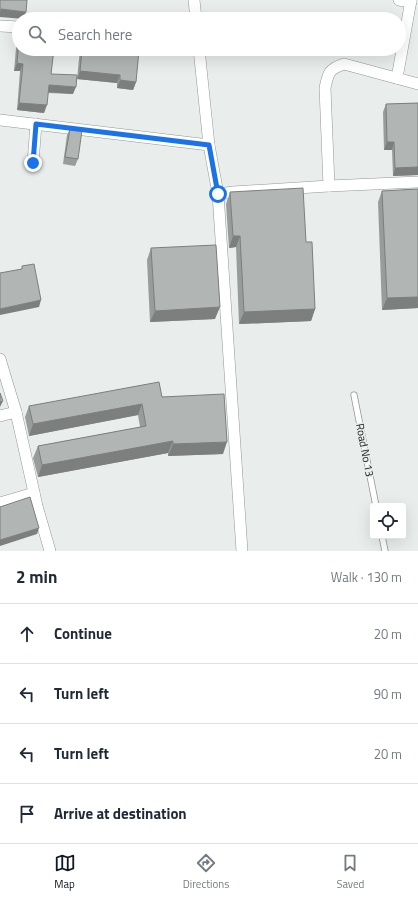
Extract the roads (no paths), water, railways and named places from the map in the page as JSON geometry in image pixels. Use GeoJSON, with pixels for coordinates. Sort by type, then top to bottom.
{"type":"FeatureCollection","features":[{"type":"Feature","properties":{"kind":"street"},"geometry":{"type":"LineString","coordinates":[[194,0],[195,12]]}},
{"type":"Feature","properties":{"kind":"street"},"geometry":{"type":"LineString","coordinates":[[399,0],[411,1],[406,28]]}},
{"type":"Feature","properties":{"kind":"street"},"geometry":{"type":"LineString","coordinates":[[0,26],[12,27]]}},
{"type":"Feature","properties":{"kind":"street"},"geometry":{"type":"LineString","coordinates":[[200,56],[209,145],[218,194],[241,551]]}},
{"type":"Feature","properties":{"kind":"street"},"geometry":{"type":"LineString","coordinates":[[397,78],[401,56]]}},
{"type":"Feature","properties":{"kind":"street"},"geometry":{"type":"LineString","coordinates":[[329,186],[325,88],[328,75],[334,68],[344,64],[418,84]]}},
{"type":"Feature","properties":{"kind":"street"},"geometry":{"type":"LineString","coordinates":[[0,120],[209,145]]}},
{"type":"Feature","properties":{"kind":"street"},"geometry":{"type":"LineString","coordinates":[[33,163],[36,124]]}},
{"type":"Feature","properties":{"kind":"street"},"geometry":{"type":"LineString","coordinates":[[218,194],[329,186],[418,182]]}},
{"type":"Feature","properties":{"kind":"street"},"geometry":{"type":"LineString","coordinates":[[0,359],[16,412],[34,493],[50,551]]}},
{"type":"Feature","properties":{"kind":"street"},"geometry":{"type":"LineString","coordinates":[[0,416],[16,412]]}},
{"type":"Feature","properties":{"kind":"street"},"geometry":{"type":"LineString","coordinates":[[0,503],[34,493]]}},
{"type":"Feature","properties":{"kind":"lane","name":"Road No 13"},"geometry":{"type":"LineString","coordinates":[[354,395],[375,503]]}},
{"type":"Feature","properties":{"kind":"lane"},"geometry":{"type":"LineString","coordinates":[[383,539],[385,551]]}}]}
